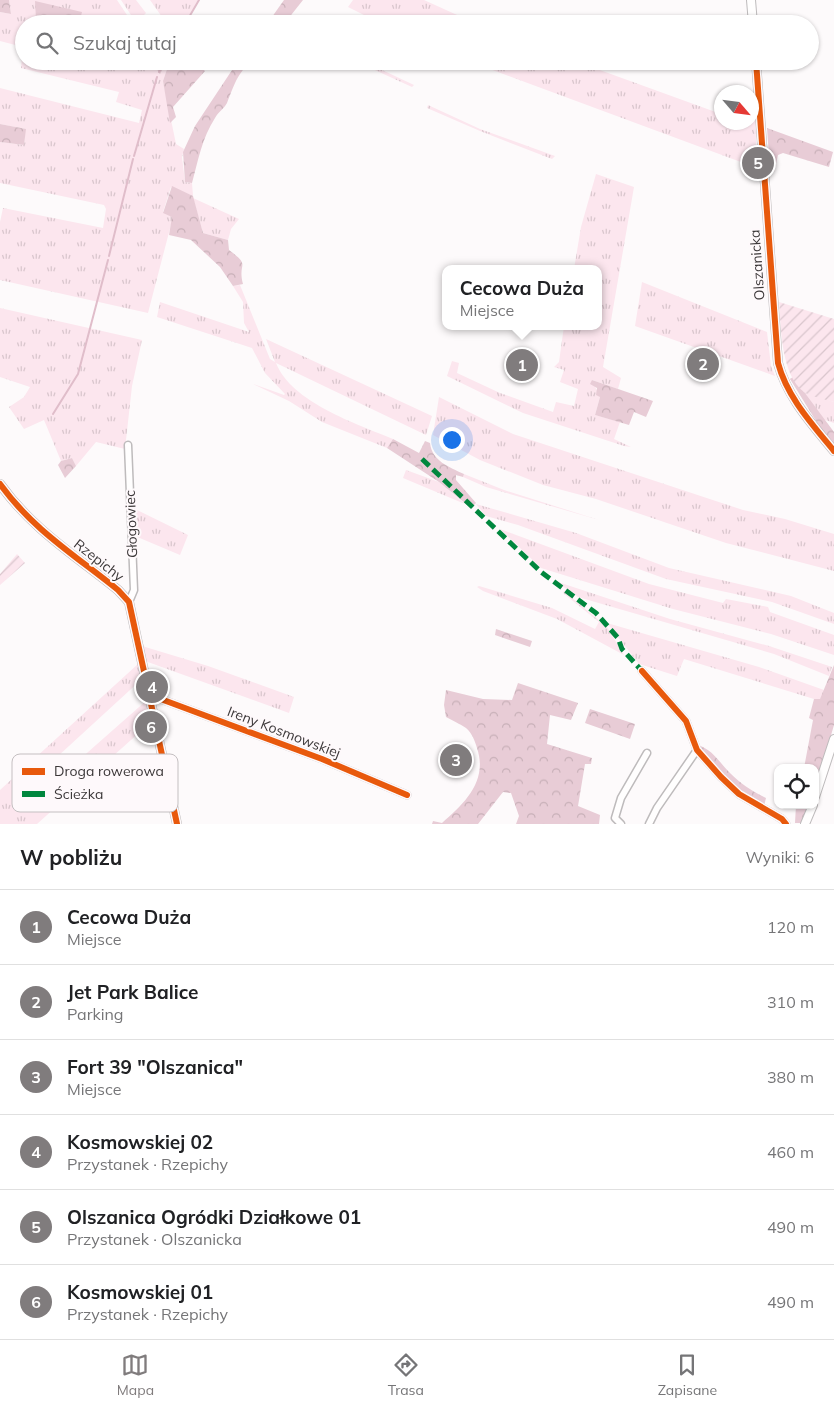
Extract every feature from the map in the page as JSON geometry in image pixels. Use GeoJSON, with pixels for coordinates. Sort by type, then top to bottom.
{"type":"FeatureCollection","features":[{"type":"Feature","properties":{"kind":"street"},"geometry":{"type":"LineString","coordinates":[[752,0],[753,15]]}},
{"type":"Feature","properties":{"kind":"street","name":"Olszanicka"},"geometry":{"type":"LineString","coordinates":[[757,70],[776,353],[782,376],[790,392],[834,451]]}},
{"type":"Feature","properties":{"kind":"street","name":"Głogowiec"},"geometry":{"type":"LineString","coordinates":[[128,444],[134,590],[129,602]]}},
{"type":"Feature","properties":{"kind":"street","name":"Rzepichy"},"geometry":{"type":"LineString","coordinates":[[0,484],[19,510],[34,525],[118,590],[129,602]]}},
{"type":"Feature","properties":{"kind":"street"},"geometry":{"type":"LineString","coordinates":[[129,602],[162,754]]}},
{"type":"Feature","properties":{"kind":"street"},"geometry":{"type":"LineString","coordinates":[[642,671],[686,721],[697,750],[739,794],[782,819],[786,824]]}},
{"type":"Feature","properties":{"kind":"street","name":"Ireny Kosmowskiej"},"geometry":{"type":"LineString","coordinates":[[150,698],[158,698],[279,742],[407,795]]}},
{"type":"Feature","properties":{"kind":"street"},"geometry":{"type":"LineString","coordinates":[[819,785],[834,740]]}},
{"type":"Feature","properties":{"kind":"street"},"geometry":{"type":"LineString","coordinates":[[649,824],[657,808],[697,750]]}},
{"type":"Feature","properties":{"kind":"street"},"geometry":{"type":"LineString","coordinates":[[621,824],[615,818],[621,798],[647,753]]}},
{"type":"Feature","properties":{"kind":"street"},"geometry":{"type":"LineString","coordinates":[[805,824],[811,809]]}},
{"type":"Feature","properties":{"kind":"green space"},"geometry":{"type":"Polygon","coordinates":[[[0,0],[9,0],[11,14],[0,12],[0,0]]]}},
{"type":"Feature","properties":{"kind":"green space"},"geometry":{"type":"Polygon","coordinates":[[[9,0],[117,0],[127,15],[15,15],[15,45],[0,41],[0,12],[11,14],[9,0]]]}},
{"type":"Feature","properties":{"kind":"green space"},"geometry":{"type":"Polygon","coordinates":[[[121,0],[136,0],[146,13],[144,15],[131,15],[121,0]]]}},
{"type":"Feature","properties":{"kind":"green space"},"geometry":{"type":"Polygon","coordinates":[[[150,0],[198,0],[189,15],[161,15],[150,0]]]}},
{"type":"Feature","properties":{"kind":"green space"},"geometry":{"type":"Polygon","coordinates":[[[284,0],[303,0],[291,15],[273,15],[284,0]]]}},
{"type":"Feature","properties":{"kind":"green space"},"geometry":{"type":"Polygon","coordinates":[[[353,0],[424,0],[457,15],[364,15],[348,7],[353,0]]]}},
{"type":"Feature","properties":{"kind":"green space"},"geometry":{"type":"Polygon","coordinates":[[[35,1],[82,12],[81,15],[36,15],[35,1]]]}},
{"type":"Feature","properties":{"kind":"green space"},"geometry":{"type":"Polygon","coordinates":[[[29,70],[167,70],[163,81],[176,144],[184,149],[182,157],[185,182],[192,183],[193,196],[171,187],[163,212],[173,217],[148,313],[0,280],[0,222],[3,208],[103,228],[106,209],[104,205],[0,183],[0,142],[24,145],[25,129],[0,124],[0,88],[139,123],[142,110],[116,102],[119,92],[29,70]]]}},
{"type":"Feature","properties":{"kind":"green space"},"geometry":{"type":"Polygon","coordinates":[[[167,70],[205,71],[173,107],[176,117],[170,123],[163,81],[167,70]]]}},
{"type":"Feature","properties":{"kind":"green space"},"geometry":{"type":"Polygon","coordinates":[[[232,70],[243,70],[234,85],[227,103],[216,116],[207,134],[192,183],[185,182],[183,152],[195,126],[232,70]]]}},
{"type":"Feature","properties":{"kind":"green space"},"geometry":{"type":"Polygon","coordinates":[[[375,70],[382,70],[414,85],[412,87],[375,70]]]}},
{"type":"Feature","properties":{"kind":"green space"},"geometry":{"type":"Polygon","coordinates":[[[492,70],[600,70],[714,111],[714,130],[756,130],[757,168],[492,70]]]}},
{"type":"Feature","properties":{"kind":"green space"},"geometry":{"type":"Polygon","coordinates":[[[428,105],[480,129],[555,156],[552,159],[480,131],[427,108],[428,105]]]}},
{"type":"Feature","properties":{"kind":"green space"},"geometry":{"type":"Polygon","coordinates":[[[0,124],[26,129],[24,145],[0,142],[0,124]]]}},
{"type":"Feature","properties":{"kind":"green space"},"geometry":{"type":"Polygon","coordinates":[[[767,128],[833,152],[829,167],[783,153],[778,155],[774,172],[770,170],[767,128]]]}},
{"type":"Feature","properties":{"kind":"green space"},"geometry":{"type":"Polygon","coordinates":[[[596,174],[634,187],[603,367],[621,378],[618,389],[592,380],[600,397],[595,415],[620,422],[614,439],[631,447],[523,413],[447,376],[452,361],[459,363],[457,373],[500,393],[553,412],[556,402],[574,406],[578,389],[560,382],[564,370],[554,367],[559,362],[563,330],[602,330],[602,265],[575,265],[581,227],[596,174]]]}},
{"type":"Feature","properties":{"kind":"green space"},"geometry":{"type":"Polygon","coordinates":[[[172,186],[193,196],[203,233],[228,240],[229,250],[242,262],[243,284],[233,286],[220,267],[191,240],[169,235],[172,217],[163,213],[172,186]]]}},
{"type":"Feature","properties":{"kind":"green space"},"geometry":{"type":"Polygon","coordinates":[[[193,198],[239,219],[231,229],[228,240],[203,233],[193,198]]]}},
{"type":"Feature","properties":{"kind":"green space"},"geometry":{"type":"Polygon","coordinates":[[[642,282],[767,332],[771,366],[775,376],[635,326],[642,282]]]}},
{"type":"Feature","properties":{"kind":"green space"},"geometry":{"type":"Polygon","coordinates":[[[240,285],[270,359],[275,362],[266,339],[432,416],[426,435],[276,363],[284,377],[310,400],[344,419],[393,439],[387,448],[322,422],[289,401],[253,384],[285,394],[265,373],[252,348],[157,317],[160,302],[249,332],[244,323],[243,302],[233,286],[240,285]]]}},
{"type":"Feature","properties":{"kind":"green space"},"geometry":{"type":"Polygon","coordinates":[[[779,302],[834,319],[834,402],[807,394],[796,384],[784,350],[779,302]]]}},
{"type":"Feature","properties":{"kind":"green space"},"geometry":{"type":"Polygon","coordinates":[[[0,308],[142,340],[132,386],[125,449],[96,442],[76,466],[72,458],[61,461],[44,420],[24,429],[9,407],[24,397],[30,387],[0,377],[0,308]]]}},
{"type":"Feature","properties":{"kind":"green space"},"geometry":{"type":"Polygon","coordinates":[[[793,377],[834,432],[834,445],[821,429],[790,379],[793,377]]]}},
{"type":"Feature","properties":{"kind":"green space"},"geometry":{"type":"Polygon","coordinates":[[[592,380],[653,401],[646,417],[634,412],[629,425],[595,415],[600,397],[596,395],[597,388],[590,384],[592,380]]]}},
{"type":"Feature","properties":{"kind":"green space"},"geometry":{"type":"Polygon","coordinates":[[[804,392],[834,402],[834,423],[822,419],[804,392]]]}},
{"type":"Feature","properties":{"kind":"green space"},"geometry":{"type":"Polygon","coordinates":[[[439,397],[513,434],[743,510],[785,519],[834,534],[834,571],[726,543],[596,499],[543,485],[480,460],[433,435],[439,397]]]}},
{"type":"Feature","properties":{"kind":"green space"},"geometry":{"type":"Polygon","coordinates":[[[393,439],[419,453],[425,441],[430,443],[434,454],[442,463],[464,474],[463,477],[456,475],[456,480],[476,503],[471,508],[439,482],[387,448],[393,439]]]}},
{"type":"Feature","properties":{"kind":"green space"},"geometry":{"type":"Polygon","coordinates":[[[72,458],[76,466],[65,478],[58,465],[61,461],[72,458]]]}},
{"type":"Feature","properties":{"kind":"green space"},"geometry":{"type":"Polygon","coordinates":[[[406,470],[439,482],[465,504],[403,478],[406,470]]]}},
{"type":"Feature","properties":{"kind":"green space"},"geometry":{"type":"Polygon","coordinates":[[[464,474],[504,490],[599,520],[486,487],[463,477],[464,474]]]}},
{"type":"Feature","properties":{"kind":"green space"},"geometry":{"type":"Polygon","coordinates":[[[476,504],[576,533],[669,568],[791,596],[834,613],[834,624],[772,602],[666,579],[518,525],[486,516],[476,504]]]}},
{"type":"Feature","properties":{"kind":"green space"},"geometry":{"type":"Polygon","coordinates":[[[135,509],[188,535],[180,555],[135,536],[135,509]]]}},
{"type":"Feature","properties":{"kind":"green space"},"geometry":{"type":"Polygon","coordinates":[[[500,529],[649,584],[723,603],[726,599],[768,607],[770,612],[834,635],[834,655],[771,634],[673,609],[541,568],[500,529]]]}},
{"type":"Feature","properties":{"kind":"green space"},"geometry":{"type":"Polygon","coordinates":[[[17,554],[25,563],[0,585],[0,574],[17,554]]]}},
{"type":"Feature","properties":{"kind":"green space"},"geometry":{"type":"Polygon","coordinates":[[[555,581],[670,619],[769,646],[832,667],[829,676],[774,654],[578,597],[555,581]]]}},
{"type":"Feature","properties":{"kind":"green space"},"geometry":{"type":"Polygon","coordinates":[[[479,586],[552,608],[595,629],[599,622],[563,593],[564,591],[607,627],[624,655],[557,619],[483,591],[477,587],[479,586]]]}},
{"type":"Feature","properties":{"kind":"green space"},"geometry":{"type":"Polygon","coordinates":[[[607,623],[759,667],[824,690],[820,700],[814,699],[684,659],[677,676],[639,664],[607,623]]]}},
{"type":"Feature","properties":{"kind":"green space"},"geometry":{"type":"Polygon","coordinates":[[[496,629],[532,641],[530,647],[495,635],[496,629]]]}},
{"type":"Feature","properties":{"kind":"green space"},"geometry":{"type":"Polygon","coordinates":[[[142,646],[208,666],[294,697],[289,713],[145,661],[142,646]]]}},
{"type":"Feature","properties":{"kind":"green space"},"geometry":{"type":"Polygon","coordinates":[[[138,664],[142,679],[60,754],[39,754],[138,664]]]}},
{"type":"Feature","properties":{"kind":"green space"},"geometry":{"type":"Polygon","coordinates":[[[834,665],[834,725],[819,776],[819,764],[805,764],[813,720],[809,718],[814,699],[820,699],[834,665]]]}},
{"type":"Feature","properties":{"kind":"green space"},"geometry":{"type":"Polygon","coordinates":[[[518,683],[578,703],[571,720],[550,715],[547,744],[592,758],[591,764],[585,764],[578,806],[600,815],[599,824],[516,824],[519,816],[511,793],[503,792],[478,824],[432,824],[433,821],[442,823],[459,807],[477,781],[479,771],[480,760],[472,735],[466,728],[446,717],[444,705],[446,690],[483,699],[512,700],[518,683]]]}},
{"type":"Feature","properties":{"kind":"green space"},"geometry":{"type":"Polygon","coordinates":[[[147,700],[150,723],[115,754],[86,754],[147,700]]]}},
{"type":"Feature","properties":{"kind":"green space"},"geometry":{"type":"Polygon","coordinates":[[[590,709],[635,724],[630,739],[585,723],[590,709]]]}},
{"type":"Feature","properties":{"kind":"green space"},"geometry":{"type":"Polygon","coordinates":[[[698,745],[712,753],[743,784],[766,798],[764,806],[740,798],[697,753],[698,745]]]}},
{"type":"Feature","properties":{"kind":"green space"},"geometry":{"type":"Polygon","coordinates":[[[12,779],[12,812],[50,812],[37,824],[0,824],[0,790],[12,779]]]}},
{"type":"Feature","properties":{"kind":"green space"},"geometry":{"type":"Polygon","coordinates":[[[796,809],[807,809],[802,823],[795,823],[796,809]]]}},
{"type":"Feature","properties":{"kind":"waterway"},"geometry":{"type":"LineString","coordinates":[[190,15],[199,0]]}},
{"type":"Feature","properties":{"kind":"waterway"},"geometry":{"type":"LineString","coordinates":[[134,156],[157,77]]}},
{"type":"Feature","properties":{"kind":"waterway"},"geometry":{"type":"LineString","coordinates":[[109,256],[133,159]]}},
{"type":"Feature","properties":{"kind":"waterway"},"geometry":{"type":"LineString","coordinates":[[53,414],[78,374],[108,260]]}},
{"type":"Feature","properties":{"kind":"marked path"},"geometry":{"type":"LineString","coordinates":[[422,459],[541,572],[596,613],[618,638],[622,649],[642,671]]}},
{"type":"Feature","properties":{"kind":"cycle path"},"geometry":{"type":"LineString","coordinates":[[757,70],[778,363],[787,387],[794,399],[834,451]]}},
{"type":"Feature","properties":{"kind":"cycle path"},"geometry":{"type":"LineString","coordinates":[[0,484],[26,515],[40,528],[118,590],[129,602],[162,754]]}},
{"type":"Feature","properties":{"kind":"cycle path"},"geometry":{"type":"LineString","coordinates":[[642,671],[686,721],[697,750],[721,777],[739,794],[782,819],[786,824]]}},
{"type":"Feature","properties":{"kind":"cycle path"},"geometry":{"type":"LineString","coordinates":[[150,698],[158,698],[322,759],[407,795]]}},
{"type":"Feature","properties":{"kind":"cycle path"},"geometry":{"type":"LineString","coordinates":[[174,812],[177,824]]}},
{"type":"Feature","properties":{"kind":"place","name":"Olszanica Ogródki Działkowe 01"},"geometry":{"type":"Point","coordinates":[758,163]}},
{"type":"Feature","properties":{"kind":"place","name":"Jet Park Balice"},"geometry":{"type":"Point","coordinates":[703,364]}},
{"type":"Feature","properties":{"kind":"place","name":"Cecowa Duża"},"geometry":{"type":"Point","coordinates":[522,365]}},
{"type":"Feature","properties":{"kind":"place","name":"Kosmowskiej 02"},"geometry":{"type":"Point","coordinates":[152,687]}},
{"type":"Feature","properties":{"kind":"place","name":"Kosmowskiej 01"},"geometry":{"type":"Point","coordinates":[151,727]}},
{"type":"Feature","properties":{"kind":"place","name":"Fort 39 \"Olszanica\""},"geometry":{"type":"Point","coordinates":[456,760]}}]}
